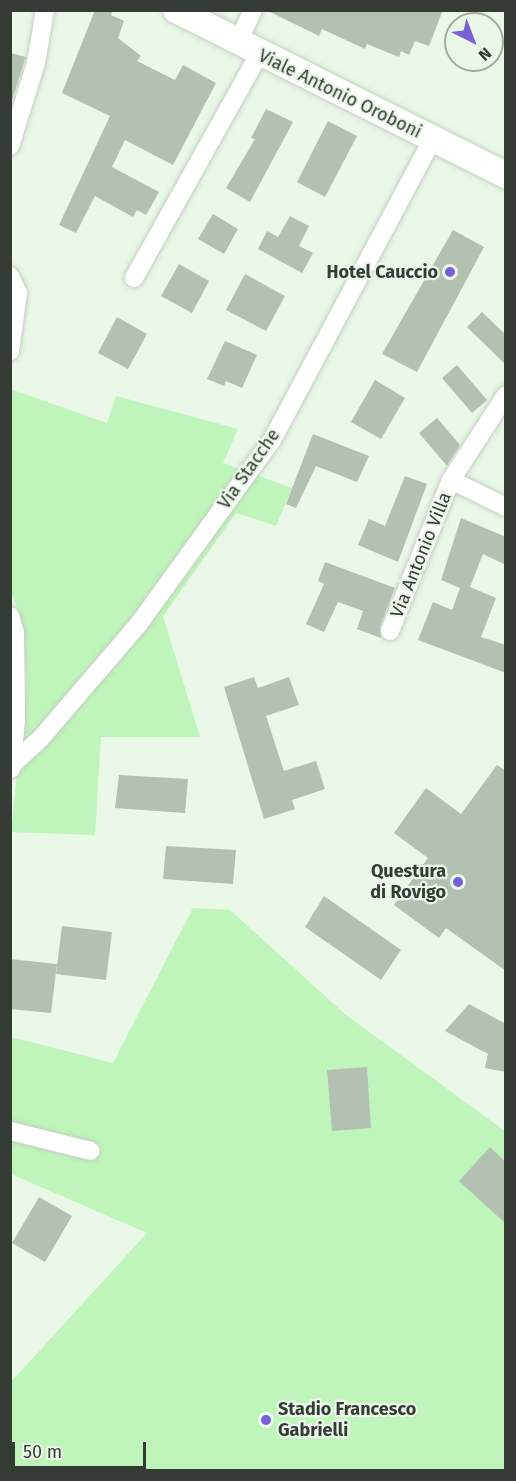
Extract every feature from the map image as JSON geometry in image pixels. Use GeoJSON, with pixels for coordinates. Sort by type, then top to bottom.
{"type":"FeatureCollection","features":[{"type":"Feature","properties":{"kind":"street"},"geometry":{"type":"LineString","coordinates":[[10,146],[36,63],[45,10]]}},
{"type":"Feature","properties":{"kind":"street","name":"Viale Antonio Oroboni"},"geometry":{"type":"LineString","coordinates":[[176,10],[506,175]]}},
{"type":"Feature","properties":{"kind":"street"},"geometry":{"type":"LineString","coordinates":[[134,278],[248,48],[253,10]]}},
{"type":"Feature","properties":{"kind":"street","name":"Via Stacche"},"geometry":{"type":"LineString","coordinates":[[12,767],[41,738],[138,625],[272,440],[433,139]]}},
{"type":"Feature","properties":{"kind":"street"},"geometry":{"type":"LineString","coordinates":[[10,276],[18,293],[10,351]]}},
{"type":"Feature","properties":{"kind":"street","name":"Via Antonio Villa"},"geometry":{"type":"LineString","coordinates":[[390,631],[451,480],[506,395]]}},
{"type":"Feature","properties":{"kind":"street","name":"Via Antonio Villa"},"geometry":{"type":"LineString","coordinates":[[451,480],[506,507]]}},
{"type":"Feature","properties":{"kind":"street","name":"Via Stacche"},"geometry":{"type":"LineString","coordinates":[[10,616],[15,632],[12,767]]}},
{"type":"Feature","properties":{"kind":"street"},"geometry":{"type":"LineString","coordinates":[[10,1131],[91,1151]]}},
{"type":"Feature","properties":{"kind":"green space"},"geometry":{"type":"Polygon","coordinates":[[[10,389],[107,423],[116,396],[238,429],[223,463],[292,488],[276,526],[236,513],[163,616],[200,737],[101,737],[95,835],[11,832],[27,678],[19,612],[11,593],[10,389]]]}},
{"type":"Feature","properties":{"kind":"green space"},"geometry":{"type":"Polygon","coordinates":[[[193,908],[230,910],[346,1015],[505,1131],[505,1470],[11,1470],[10,1383],[147,1233],[11,1174],[11,1037],[113,1063],[193,908]]]}},
{"type":"Feature","properties":{"kind":"building"},"geometry":{"type":"Polygon","coordinates":[[[95,10],[113,10],[111,15],[124,21],[118,38],[141,56],[137,61],[175,80],[183,65],[216,83],[173,165],[125,140],[112,167],[159,192],[146,215],[137,210],[133,217],[95,196],[76,233],[59,225],[110,116],[62,93],[95,10]]]}},
{"type":"Feature","properties":{"kind":"building"},"geometry":{"type":"Polygon","coordinates":[[[266,10],[443,10],[429,46],[415,41],[409,55],[401,51],[399,57],[367,44],[365,49],[322,29],[319,36],[266,10]]]}},
{"type":"Feature","properties":{"kind":"building"},"geometry":{"type":"Polygon","coordinates":[[[10,53],[26,57],[10,107],[10,53]]]}},
{"type":"Feature","properties":{"kind":"building"},"geometry":{"type":"Polygon","coordinates":[[[266,109],[293,122],[250,202],[226,188],[255,139],[251,138],[266,109]]]}},
{"type":"Feature","properties":{"kind":"building"},"geometry":{"type":"Polygon","coordinates":[[[328,121],[357,136],[325,197],[297,182],[328,121]]]}},
{"type":"Feature","properties":{"kind":"building"},"geometry":{"type":"Polygon","coordinates":[[[213,214],[238,229],[224,254],[198,239],[213,214]]]}},
{"type":"Feature","properties":{"kind":"building"},"geometry":{"type":"Polygon","coordinates":[[[290,216],[309,226],[299,246],[313,253],[302,273],[258,249],[267,231],[278,237],[290,216]]]}},
{"type":"Feature","properties":{"kind":"building"},"geometry":{"type":"Polygon","coordinates":[[[453,230],[484,247],[417,372],[382,354],[453,230]]]}},
{"type":"Feature","properties":{"kind":"building"},"geometry":{"type":"Polygon","coordinates":[[[179,264],[209,281],[192,313],[161,296],[179,264]]]}},
{"type":"Feature","properties":{"kind":"building"},"geometry":{"type":"Polygon","coordinates":[[[245,274],[285,296],[266,331],[226,310],[245,274]]]}},
{"type":"Feature","properties":{"kind":"building"},"geometry":{"type":"Polygon","coordinates":[[[482,312],[506,335],[506,365],[467,327],[482,312]]]}},
{"type":"Feature","properties":{"kind":"building"},"geometry":{"type":"Polygon","coordinates":[[[117,317],[147,334],[128,369],[98,353],[117,317]]]}},
{"type":"Feature","properties":{"kind":"building"},"geometry":{"type":"Polygon","coordinates":[[[225,341],[257,355],[242,388],[226,381],[224,386],[207,379],[225,341]]]}},
{"type":"Feature","properties":{"kind":"building"},"geometry":{"type":"Polygon","coordinates":[[[457,365],[487,400],[472,413],[442,378],[457,365]]]}},
{"type":"Feature","properties":{"kind":"building"},"geometry":{"type":"Polygon","coordinates":[[[375,380],[405,398],[381,439],[351,422],[375,380]]]}},
{"type":"Feature","properties":{"kind":"building"},"geometry":{"type":"Polygon","coordinates":[[[437,418],[460,445],[447,466],[419,433],[437,418]]]}},
{"type":"Feature","properties":{"kind":"building"},"geometry":{"type":"Polygon","coordinates":[[[313,434],[369,456],[357,482],[316,466],[296,508],[286,504],[313,434]]]}},
{"type":"Feature","properties":{"kind":"building"},"geometry":{"type":"Polygon","coordinates":[[[405,476],[427,484],[398,562],[358,545],[369,519],[385,526],[405,476]]]}},
{"type":"Feature","properties":{"kind":"building"},"geometry":{"type":"Polygon","coordinates":[[[461,518],[506,537],[506,565],[483,554],[470,587],[496,598],[481,637],[506,645],[506,673],[418,640],[433,602],[452,610],[460,588],[441,580],[461,518]]]}},
{"type":"Feature","properties":{"kind":"building"},"geometry":{"type":"Polygon","coordinates":[[[325,562],[395,588],[380,627],[381,638],[357,629],[363,611],[338,602],[324,632],[306,624],[324,584],[318,581],[325,562]]]}},
{"type":"Feature","properties":{"kind":"building"},"geometry":{"type":"Polygon","coordinates":[[[254,677],[258,688],[289,677],[299,705],[266,716],[284,771],[316,761],[325,789],[292,800],[295,809],[264,819],[224,687],[254,677]]]}},
{"type":"Feature","properties":{"kind":"building","name":"Questura di Rovigo"},"geometry":{"type":"Polygon","coordinates":[[[497,765],[506,771],[506,971],[446,928],[439,938],[394,905],[428,858],[394,833],[426,788],[461,814],[497,765]]]}},
{"type":"Feature","properties":{"kind":"building"},"geometry":{"type":"Polygon","coordinates":[[[119,775],[188,779],[185,813],[115,808],[119,775]]]}},
{"type":"Feature","properties":{"kind":"building"},"geometry":{"type":"Polygon","coordinates":[[[166,846],[236,850],[233,884],[163,879],[166,846]]]}},
{"type":"Feature","properties":{"kind":"building"},"geometry":{"type":"Polygon","coordinates":[[[324,896],[401,950],[381,980],[305,927],[324,896]]]}},
{"type":"Feature","properties":{"kind":"building"},"geometry":{"type":"Polygon","coordinates":[[[62,926],[112,932],[106,980],[56,974],[62,926]]]}},
{"type":"Feature","properties":{"kind":"building"},"geometry":{"type":"Polygon","coordinates":[[[10,959],[57,964],[51,1013],[10,1009],[10,959]]]}},
{"type":"Feature","properties":{"kind":"building"},"geometry":{"type":"Polygon","coordinates":[[[469,1004],[506,1024],[506,1072],[485,1068],[488,1054],[445,1031],[469,1004]]]}},
{"type":"Feature","properties":{"kind":"building"},"geometry":{"type":"Polygon","coordinates":[[[367,1067],[371,1128],[332,1131],[327,1070],[367,1067]]]}},
{"type":"Feature","properties":{"kind":"building"},"geometry":{"type":"Polygon","coordinates":[[[490,1147],[506,1162],[506,1224],[459,1181],[490,1147]]]}},
{"type":"Feature","properties":{"kind":"building"},"geometry":{"type":"Polygon","coordinates":[[[39,1197],[72,1216],[45,1262],[12,1243],[39,1197]]]}},
{"type":"Feature","properties":{"kind":"place","name":"Hotel Cauccio"},"geometry":{"type":"Point","coordinates":[450,272]}},
{"type":"Feature","properties":{"kind":"place","name":"Questura di Rovigo"},"geometry":{"type":"Point","coordinates":[458,882]}},
{"type":"Feature","properties":{"kind":"place","name":"Stadio Francesco Gabrielli"},"geometry":{"type":"Point","coordinates":[266,1420]}}]}
